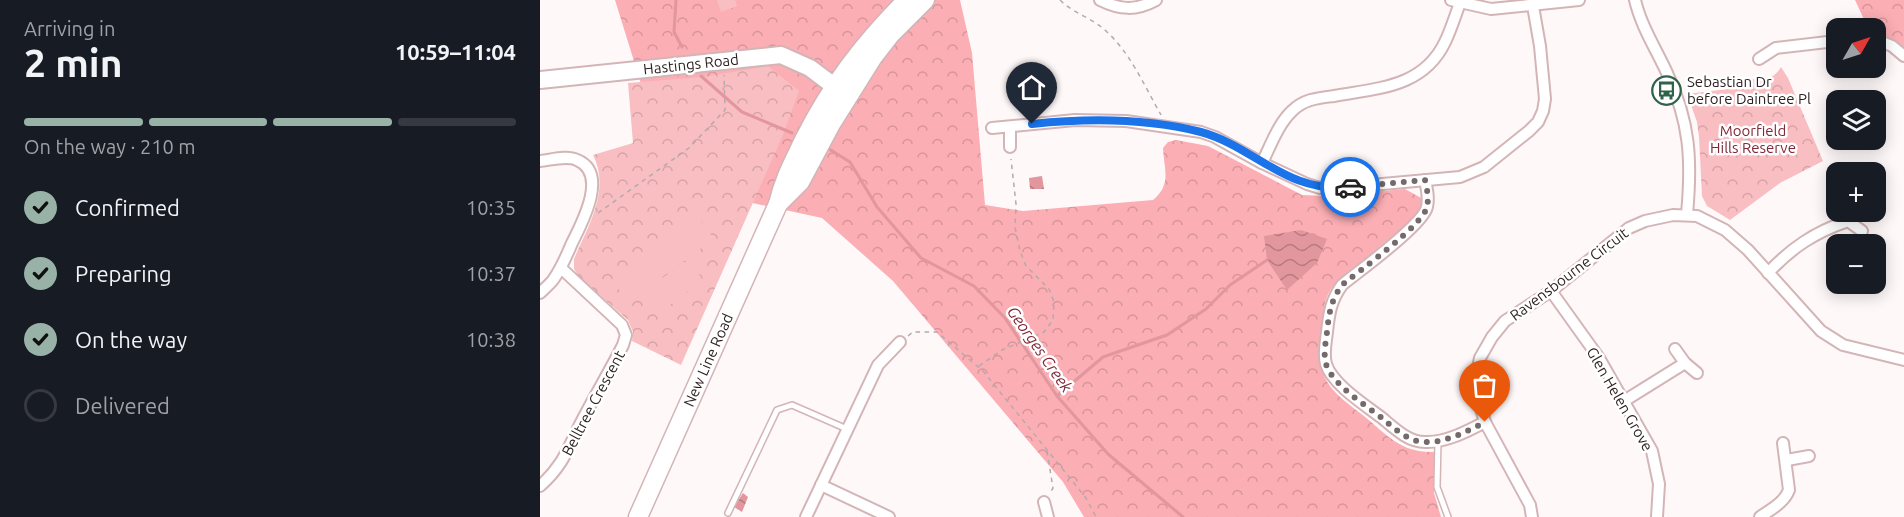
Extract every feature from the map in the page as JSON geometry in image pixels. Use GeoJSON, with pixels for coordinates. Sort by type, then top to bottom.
{"type":"FeatureCollection","features":[{"type":"Feature","properties":{"kind":"main road","name":"New Line Road"},"geometry":{"type":"LineString","coordinates":[[638,517],[778,204],[783,182],[834,86],[857,55],[907,0]]}},
{"type":"Feature","properties":{"kind":"main road","name":"New Line Road"},"geometry":{"type":"LineString","coordinates":[[778,204],[800,182],[831,124],[873,57],[890,35],[925,0]]}},
{"type":"Feature","properties":{"kind":"main road","name":"Hastings Road"},"geometry":{"type":"LineString","coordinates":[[540,80],[781,56],[810,68],[834,86]]}},
{"type":"Feature","properties":{"kind":"main road"},"geometry":{"type":"LineString","coordinates":[[794,187],[794,180],[831,108],[834,86],[846,83],[873,57]]}},
{"type":"Feature","properties":{"kind":"street"},"geometry":{"type":"LineString","coordinates":[[1100,0],[1118,8],[1129,9],[1140,8],[1156,0]]}},
{"type":"Feature","properties":{"kind":"street"},"geometry":{"type":"LineString","coordinates":[[1262,163],[1291,112],[1308,100],[1398,85],[1422,70],[1444,44],[1455,2],[1491,9],[1580,0]]}},
{"type":"Feature","properties":{"kind":"street"},"geometry":{"type":"LineString","coordinates":[[1635,0],[1647,32],[1682,107],[1688,139],[1687,214]]}},
{"type":"Feature","properties":{"kind":"street"},"geometry":{"type":"LineString","coordinates":[[992,128],[1075,120],[1126,121],[1201,132],[1215,137],[1262,163],[1320,188],[1460,177],[1476,171],[1529,131],[1538,122],[1543,111],[1545,99],[1540,46],[1533,6]]}},
{"type":"Feature","properties":{"kind":"street"},"geometry":{"type":"LineString","coordinates":[[1759,59],[1776,48],[1826,42]]}},
{"type":"Feature","properties":{"kind":"street"},"geometry":{"type":"LineString","coordinates":[[1886,44],[1904,56]]}},
{"type":"Feature","properties":{"kind":"street"},"geometry":{"type":"LineString","coordinates":[[1010,126],[1010,147]]}},
{"type":"Feature","properties":{"kind":"street"},"geometry":{"type":"LineString","coordinates":[[540,161],[573,158],[584,165],[591,183],[592,195],[561,268],[540,294]]}},
{"type":"Feature","properties":{"kind":"street"},"geometry":{"type":"LineString","coordinates":[[1425,180],[1428,207],[1419,222],[1342,285],[1335,294],[1330,306],[1325,344],[1326,363],[1331,373],[1345,389],[1408,438],[1423,442],[1438,441],[1485,422]]}},
{"type":"Feature","properties":{"kind":"street","name":"Ravensbourne Circuit"},"geometry":{"type":"LineString","coordinates":[[1532,517],[1530,505],[1485,422],[1476,392],[1476,376],[1480,358],[1492,337],[1505,321],[1551,291],[1629,228],[1660,217],[1687,214],[1706,219],[1725,230],[1748,250],[1821,331],[1843,345],[1904,360]]}},
{"type":"Feature","properties":{"kind":"street"},"geometry":{"type":"LineString","coordinates":[[1768,273],[1807,238],[1838,222]]}},
{"type":"Feature","properties":{"kind":"street"},"geometry":{"type":"LineString","coordinates":[[1854,222],[1862,231]]}},
{"type":"Feature","properties":{"kind":"street","name":"Belltree Crescent"},"geometry":{"type":"LineString","coordinates":[[540,486],[567,455],[583,418],[623,345],[626,335],[622,325],[561,268]]}},
{"type":"Feature","properties":{"kind":"street","name":"Glen Helen Grove"},"geometry":{"type":"LineString","coordinates":[[1551,291],[1599,358],[1652,451],[1659,484],[1657,517]]}},
{"type":"Feature","properties":{"kind":"street"},"geometry":{"type":"LineString","coordinates":[[806,517],[878,365],[900,342]]}},
{"type":"Feature","properties":{"kind":"street"},"geometry":{"type":"LineString","coordinates":[[1675,349],[1685,363],[1697,372]]}},
{"type":"Feature","properties":{"kind":"street"},"geometry":{"type":"LineString","coordinates":[[1624,401],[1685,363]]}},
{"type":"Feature","properties":{"kind":"street"},"geometry":{"type":"LineString","coordinates":[[1760,517],[1786,498],[1790,484],[1784,443]]}},
{"type":"Feature","properties":{"kind":"street"},"geometry":{"type":"LineString","coordinates":[[1787,460],[1809,456]]}},
{"type":"Feature","properties":{"kind":"street"},"geometry":{"type":"LineString","coordinates":[[821,485],[889,517]]}},
{"type":"Feature","properties":{"kind":"street"},"geometry":{"type":"LineString","coordinates":[[1044,502],[1048,517]]}},
{"type":"Feature","properties":{"kind":"lane"},"geometry":{"type":"LineString","coordinates":[[728,513],[777,410],[792,405],[847,429]]}},
{"type":"Feature","properties":{"kind":"lane"},"geometry":{"type":"LineString","coordinates":[[1438,441],[1437,487],[1448,517]]}},
{"type":"Feature","properties":{"kind":"path"},"geometry":{"type":"LineString","coordinates":[[1060,0],[1068,8],[1093,21],[1118,43],[1134,66],[1167,126]]}},
{"type":"Feature","properties":{"kind":"path"},"geometry":{"type":"LineString","coordinates":[[582,223],[616,202],[689,148],[725,110],[724,60]]}},
{"type":"Feature","properties":{"kind":"path"},"geometry":{"type":"LineString","coordinates":[[978,367],[1002,351],[1044,332],[1053,320],[1054,302],[1049,289],[1026,266],[1020,251],[1015,227],[1016,204],[1010,147]]}},
{"type":"Feature","properties":{"kind":"path"},"geometry":{"type":"LineString","coordinates":[[900,342],[913,332],[937,332],[978,367],[1086,498],[1096,517]]}},
{"type":"Feature","properties":{"kind":"path"},"geometry":{"type":"LineString","coordinates":[[1044,502],[1053,488],[1047,450]]}},
{"type":"Feature","properties":{"kind":"green space"},"geometry":{"type":"Polygon","coordinates":[[[615,0],[960,0],[972,53],[985,205],[1023,211],[1153,200],[1165,182],[1163,148],[1168,142],[1176,140],[1208,146],[1302,195],[1327,196],[1405,189],[1423,199],[1422,209],[1414,219],[1344,274],[1331,289],[1324,309],[1321,360],[1326,380],[1332,389],[1395,442],[1422,452],[1434,452],[1434,493],[1441,517],[1084,517],[1063,482],[893,281],[822,218],[715,195],[642,87],[615,0]]]}},
{"type":"Feature","properties":{"kind":"green space"},"geometry":{"type":"Polygon","coordinates":[[[717,0],[735,0],[737,6],[721,12],[717,0]]]}},
{"type":"Feature","properties":{"kind":"green space"},"geometry":{"type":"Polygon","coordinates":[[[1855,0],[1904,0],[1904,56],[1886,45],[1886,18],[1863,18],[1855,0]]]}},
{"type":"Feature","properties":{"kind":"green space"},"geometry":{"type":"Polygon","coordinates":[[[768,66],[799,91],[783,135],[681,365],[632,341],[633,332],[628,320],[579,277],[574,269],[574,259],[591,221],[599,195],[600,181],[593,155],[633,143],[628,83],[703,77],[768,66]]]}},
{"type":"Feature","properties":{"kind":"green space","name":"Moorfield Hills Reserve"},"geometry":{"type":"Polygon","coordinates":[[[1781,67],[1788,78],[1823,161],[1780,183],[1730,220],[1707,206],[1702,196],[1697,122],[1687,94],[1744,87],[1750,78],[1768,79],[1781,67]]]}},
{"type":"Feature","properties":{"kind":"green space"},"geometry":{"type":"Polygon","coordinates":[[[698,217],[714,239],[672,270],[655,248],[698,217]]]}},
{"type":"Feature","properties":{"kind":"green space"},"geometry":{"type":"Polygon","coordinates":[[[654,249],[670,271],[628,302],[612,280],[654,249]]]}},
{"type":"Feature","properties":{"kind":"green space"},"geometry":{"type":"Polygon","coordinates":[[[688,260],[703,280],[661,312],[645,290],[688,260]]]}},
{"type":"Feature","properties":{"kind":"water"},"geometry":{"type":"Polygon","coordinates":[[[1042,176],[1044,189],[1030,189],[1029,178],[1042,176]]]}},
{"type":"Feature","properties":{"kind":"water"},"geometry":{"type":"Polygon","coordinates":[[[1301,230],[1327,239],[1317,263],[1287,290],[1267,260],[1264,236],[1301,230]]]}},
{"type":"Feature","properties":{"kind":"water"},"geometry":{"type":"Polygon","coordinates":[[[743,493],[748,497],[742,512],[734,507],[743,493]]]}},
{"type":"Feature","properties":{"kind":"waterway","name":"Georges Creek"},"geometry":{"type":"LineString","coordinates":[[676,0],[674,32],[682,47]]}},
{"type":"Feature","properties":{"kind":"waterway","name":"Georges Creek"},"geometry":{"type":"LineString","coordinates":[[701,76],[742,112],[792,133]]}},
{"type":"Feature","properties":{"kind":"waterway","name":"Georges Creek"},"geometry":{"type":"LineString","coordinates":[[829,149],[850,162],[877,207],[921,258],[974,286],[1005,318],[1057,396],[1108,454],[1183,517]]}},
{"type":"Feature","properties":{"kind":"waterway"},"geometry":{"type":"LineString","coordinates":[[1057,396],[1103,357],[1167,335],[1206,309],[1230,285],[1267,260]]}},
{"type":"Feature","properties":{"kind":"way so far"},"geometry":{"type":"LineString","coordinates":[[1350,187],[1425,180],[1428,207],[1419,222],[1342,285],[1335,294],[1330,306],[1325,344],[1326,363],[1331,373],[1345,389],[1408,438],[1423,442],[1438,441],[1485,422]]}},
{"type":"Feature","properties":{"kind":"place","name":"Sebastian Dr before Daintree Pl"},"geometry":{"type":"Point","coordinates":[1666,90]}},
{"type":"Feature","properties":{"kind":"route"},"geometry":{"type":"LineString","coordinates":[[1032,124],[1075,120],[1126,121],[1201,132],[1307,184],[1320,188],[1350,187]]}}]}
